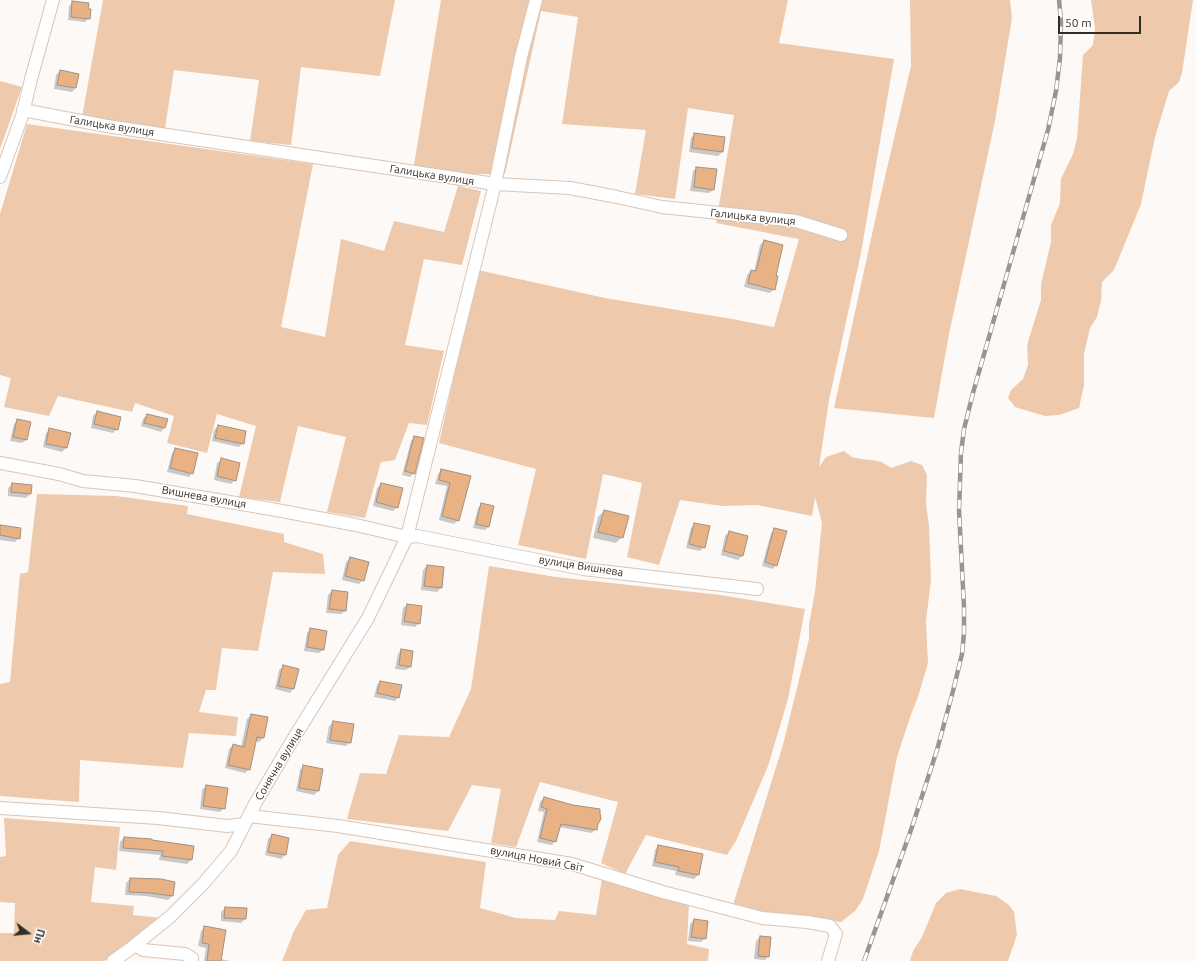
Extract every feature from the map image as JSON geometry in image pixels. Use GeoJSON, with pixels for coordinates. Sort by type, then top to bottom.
{"type":"FeatureCollection","features":[{"type":"Feature","properties":{"kind":"street"},"geometry":{"type":"LineString","coordinates":[[0,176],[23,110],[54,0]]}},
{"type":"Feature","properties":{"kind":"street","name":"Сонячна вулиця"},"geometry":{"type":"LineString","coordinates":[[112,961],[135,945],[171,916],[203,884],[231,851],[292,741],[368,618],[407,537],[495,184],[521,57],[536,0]]}},
{"type":"Feature","properties":{"kind":"street","name":"Галицька вулиця"},"geometry":{"type":"LineString","coordinates":[[23,110],[100,124],[495,184],[570,188],[662,207],[796,221],[841,235]]}},
{"type":"Feature","properties":{"kind":"street","name":"Вишнева вулиця"},"geometry":{"type":"LineString","coordinates":[[0,463],[60,474],[83,482],[135,486],[271,509],[356,525],[407,537]]}},
{"type":"Feature","properties":{"kind":"street","name":"вулиця Вишнева"},"geometry":{"type":"LineString","coordinates":[[407,537],[417,536],[583,568],[757,589]]}},
{"type":"Feature","properties":{"kind":"street"},"geometry":{"type":"LineString","coordinates":[[0,808],[158,818],[227,826],[247,820]]}},
{"type":"Feature","properties":{"kind":"street","name":"вулиця Новий Світ"},"geometry":{"type":"LineString","coordinates":[[247,820],[338,826],[572,864],[662,892],[762,918],[830,926],[836,934],[828,961]]}},
{"type":"Feature","properties":{"kind":"street"},"geometry":{"type":"LineString","coordinates":[[135,945],[143,950],[185,954],[192,958],[192,961]]}},
{"type":"Feature","properties":{"kind":"shaded area"},"geometry":{"type":"Polygon","coordinates":[[[103,0],[395,0],[380,76],[301,67],[291,145],[250,141],[259,80],[174,70],[165,128],[82,117],[103,0]]]}},
{"type":"Feature","properties":{"kind":"shaded area"},"geometry":{"type":"Polygon","coordinates":[[[441,0],[788,0],[779,43],[894,59],[861,253],[829,400],[819,467],[826,457],[844,451],[852,457],[882,462],[891,468],[911,461],[922,465],[927,475],[926,504],[929,526],[931,580],[926,621],[928,663],[897,757],[879,851],[863,899],[855,911],[841,922],[804,916],[762,918],[733,905],[783,745],[809,639],[809,624],[815,592],[822,523],[815,497],[812,516],[757,505],[722,506],[680,500],[659,565],[627,557],[642,483],[603,474],[586,559],[518,545],[536,469],[439,443],[478,270],[605,298],[774,327],[799,239],[716,223],[734,115],[688,108],[675,199],[635,194],[646,130],[562,124],[578,17],[541,11],[505,174],[459,174],[414,165],[441,0]]]}},
{"type":"Feature","properties":{"kind":"shaded area"},"geometry":{"type":"Polygon","coordinates":[[[910,0],[1010,0],[1012,18],[995,121],[949,334],[934,418],[834,408],[878,207],[911,66],[910,0]]]}},
{"type":"Feature","properties":{"kind":"shaded area"},"geometry":{"type":"Polygon","coordinates":[[[1091,0],[1193,0],[1182,73],[1179,82],[1169,91],[1155,137],[1141,204],[1114,270],[1102,282],[1101,301],[1097,317],[1090,328],[1084,354],[1084,385],[1079,408],[1059,415],[1045,416],[1015,407],[1008,398],[1011,390],[1023,379],[1028,365],[1027,345],[1041,300],[1041,284],[1051,242],[1051,225],[1060,203],[1061,179],[1073,154],[1077,139],[1083,55],[1093,45],[1095,28],[1091,0]]]}},
{"type":"Feature","properties":{"kind":"shaded area"},"geometry":{"type":"Polygon","coordinates":[[[0,81],[22,87],[0,149],[0,81]]]}},
{"type":"Feature","properties":{"kind":"shaded area"},"geometry":{"type":"Polygon","coordinates":[[[27,124],[313,164],[281,327],[325,337],[341,239],[384,251],[394,221],[444,232],[458,186],[481,191],[462,265],[424,259],[405,345],[444,351],[427,425],[409,423],[395,460],[381,462],[365,518],[327,512],[346,437],[298,426],[280,502],[239,497],[256,426],[217,414],[207,453],[167,443],[174,416],[135,403],[132,412],[58,396],[49,416],[4,407],[11,378],[0,375],[0,214],[27,124]]]}},
{"type":"Feature","properties":{"kind":"shaded area"},"geometry":{"type":"Polygon","coordinates":[[[37,494],[116,496],[188,506],[187,514],[284,534],[284,542],[323,554],[325,574],[273,572],[258,651],[222,648],[216,690],[206,690],[199,712],[238,717],[236,736],[189,733],[183,768],[80,760],[79,802],[0,796],[0,684],[10,682],[20,574],[28,572],[37,494]]]}},
{"type":"Feature","properties":{"kind":"shaded area"},"geometry":{"type":"Polygon","coordinates":[[[489,566],[556,577],[721,595],[805,609],[788,699],[768,766],[736,841],[727,855],[646,835],[625,874],[601,863],[618,802],[540,782],[516,847],[491,843],[501,789],[472,785],[448,831],[347,819],[360,773],[386,774],[399,735],[449,737],[471,689],[489,566]]]}},
{"type":"Feature","properties":{"kind":"shaded area"},"geometry":{"type":"Polygon","coordinates":[[[4,818],[120,827],[116,870],[95,867],[91,902],[134,906],[133,915],[162,918],[129,946],[104,961],[0,961],[0,933],[14,933],[15,903],[0,902],[0,857],[6,856],[4,818]]]}},
{"type":"Feature","properties":{"kind":"shaded area"},"geometry":{"type":"Polygon","coordinates":[[[350,841],[486,862],[480,908],[516,918],[555,920],[559,911],[596,915],[602,879],[689,903],[687,944],[709,949],[708,961],[282,961],[294,931],[306,910],[327,908],[338,855],[350,841]]]}},
{"type":"Feature","properties":{"kind":"shaded area"},"geometry":{"type":"Polygon","coordinates":[[[960,889],[996,896],[1009,905],[1014,912],[1017,935],[1008,961],[910,961],[913,951],[922,937],[936,903],[946,893],[960,889]]]}},
{"type":"Feature","properties":{"kind":"building"},"geometry":{"type":"Polygon","coordinates":[[[72,1],[89,3],[88,9],[91,9],[90,19],[71,17],[72,1]]]}},
{"type":"Feature","properties":{"kind":"building"},"geometry":{"type":"Polygon","coordinates":[[[60,70],[79,74],[76,88],[57,85],[60,70]]]}},
{"type":"Feature","properties":{"kind":"building"},"geometry":{"type":"Polygon","coordinates":[[[694,133],[725,137],[723,152],[692,148],[694,133]]]}},
{"type":"Feature","properties":{"kind":"building"},"geometry":{"type":"Polygon","coordinates":[[[696,167],[717,169],[714,190],[694,187],[696,167]]]}},
{"type":"Feature","properties":{"kind":"building"},"geometry":{"type":"Polygon","coordinates":[[[764,240],[783,245],[776,276],[778,276],[775,290],[748,283],[751,270],[756,271],[764,240]]]}},
{"type":"Feature","properties":{"kind":"building"},"geometry":{"type":"Polygon","coordinates":[[[97,411],[121,417],[118,430],[94,424],[97,411]]]}},
{"type":"Feature","properties":{"kind":"building"},"geometry":{"type":"Polygon","coordinates":[[[147,414],[168,419],[165,428],[144,423],[147,414]]]}},
{"type":"Feature","properties":{"kind":"building"},"geometry":{"type":"Polygon","coordinates":[[[17,419],[31,422],[27,440],[13,437],[17,419]]]}},
{"type":"Feature","properties":{"kind":"building"},"geometry":{"type":"Polygon","coordinates":[[[218,425],[246,431],[244,444],[215,438],[218,425]]]}},
{"type":"Feature","properties":{"kind":"building"},"geometry":{"type":"Polygon","coordinates":[[[49,428],[71,433],[67,448],[46,444],[49,428]]]}},
{"type":"Feature","properties":{"kind":"building"},"geometry":{"type":"Polygon","coordinates":[[[414,436],[424,438],[415,474],[405,471],[414,436]]]}},
{"type":"Feature","properties":{"kind":"building"},"geometry":{"type":"Polygon","coordinates":[[[175,448],[198,453],[193,474],[170,468],[175,448]]]}},
{"type":"Feature","properties":{"kind":"building"},"geometry":{"type":"Polygon","coordinates":[[[221,458],[240,463],[236,481],[217,476],[221,458]]]}},
{"type":"Feature","properties":{"kind":"building"},"geometry":{"type":"Polygon","coordinates":[[[441,469],[471,476],[459,521],[442,516],[450,483],[439,480],[441,469]]]}},
{"type":"Feature","properties":{"kind":"building"},"geometry":{"type":"Polygon","coordinates":[[[12,483],[32,485],[31,494],[11,492],[12,483]]]}},
{"type":"Feature","properties":{"kind":"building"},"geometry":{"type":"Polygon","coordinates":[[[381,483],[403,488],[398,508],[376,502],[381,483]]]}},
{"type":"Feature","properties":{"kind":"building"},"geometry":{"type":"Polygon","coordinates":[[[481,503],[494,506],[489,527],[476,524],[481,503]]]}},
{"type":"Feature","properties":{"kind":"building"},"geometry":{"type":"Polygon","coordinates":[[[604,510],[629,516],[623,538],[598,532],[604,510]]]}},
{"type":"Feature","properties":{"kind":"building"},"geometry":{"type":"Polygon","coordinates":[[[694,523],[710,526],[705,548],[689,544],[694,523]]]}},
{"type":"Feature","properties":{"kind":"building"},"geometry":{"type":"Polygon","coordinates":[[[0,525],[21,528],[20,539],[0,535],[0,525]]]}},
{"type":"Feature","properties":{"kind":"building"},"geometry":{"type":"Polygon","coordinates":[[[774,528],[787,531],[777,566],[765,562],[774,528]]]}},
{"type":"Feature","properties":{"kind":"building"},"geometry":{"type":"Polygon","coordinates":[[[729,531],[748,536],[743,556],[724,551],[729,531]]]}},
{"type":"Feature","properties":{"kind":"building"},"geometry":{"type":"Polygon","coordinates":[[[350,557],[369,562],[364,581],[345,576],[350,557]]]}},
{"type":"Feature","properties":{"kind":"building"},"geometry":{"type":"Polygon","coordinates":[[[427,565],[444,567],[442,588],[424,586],[427,565]]]}},
{"type":"Feature","properties":{"kind":"building"},"geometry":{"type":"Polygon","coordinates":[[[332,590],[348,592],[346,611],[329,609],[332,590]]]}},
{"type":"Feature","properties":{"kind":"building"},"geometry":{"type":"Polygon","coordinates":[[[407,604],[422,606],[420,624],[404,621],[407,604]]]}},
{"type":"Feature","properties":{"kind":"building"},"geometry":{"type":"Polygon","coordinates":[[[310,628],[327,631],[324,650],[307,647],[310,628]]]}},
{"type":"Feature","properties":{"kind":"building"},"geometry":{"type":"Polygon","coordinates":[[[401,649],[413,651],[411,667],[399,665],[401,649]]]}},
{"type":"Feature","properties":{"kind":"building"},"geometry":{"type":"Polygon","coordinates":[[[283,665],[299,669],[294,689],[278,686],[283,665]]]}},
{"type":"Feature","properties":{"kind":"building"},"geometry":{"type":"Polygon","coordinates":[[[380,681],[402,685],[399,698],[377,693],[380,681]]]}},
{"type":"Feature","properties":{"kind":"building"},"geometry":{"type":"Polygon","coordinates":[[[251,714],[268,717],[264,738],[257,737],[250,770],[228,765],[233,744],[244,747],[251,714]]]}},
{"type":"Feature","properties":{"kind":"building"},"geometry":{"type":"Polygon","coordinates":[[[333,721],[354,724],[351,743],[330,740],[333,721]]]}},
{"type":"Feature","properties":{"kind":"building"},"geometry":{"type":"Polygon","coordinates":[[[303,765],[323,769],[319,791],[299,788],[303,765]]]}},
{"type":"Feature","properties":{"kind":"building"},"geometry":{"type":"Polygon","coordinates":[[[206,785],[228,788],[225,809],[203,806],[206,785]]]}},
{"type":"Feature","properties":{"kind":"building"},"geometry":{"type":"Polygon","coordinates":[[[544,797],[573,805],[600,809],[601,819],[597,830],[561,824],[556,842],[540,838],[547,809],[541,807],[544,797]]]}},
{"type":"Feature","properties":{"kind":"building"},"geometry":{"type":"Polygon","coordinates":[[[272,834],[289,838],[286,855],[268,852],[272,834]]]}},
{"type":"Feature","properties":{"kind":"building"},"geometry":{"type":"Polygon","coordinates":[[[124,837],[152,839],[194,846],[192,860],[162,856],[163,851],[123,848],[124,837]]]}},
{"type":"Feature","properties":{"kind":"building"},"geometry":{"type":"Polygon","coordinates":[[[658,845],[703,854],[699,875],[678,871],[679,867],[655,862],[658,845]]]}},
{"type":"Feature","properties":{"kind":"building"},"geometry":{"type":"Polygon","coordinates":[[[130,878],[161,879],[175,882],[173,896],[129,892],[130,878]]]}},
{"type":"Feature","properties":{"kind":"building"},"geometry":{"type":"Polygon","coordinates":[[[225,907],[247,908],[246,919],[224,918],[225,907]]]}},
{"type":"Feature","properties":{"kind":"building"},"geometry":{"type":"Polygon","coordinates":[[[694,919],[708,921],[706,939],[691,937],[694,919]]]}},
{"type":"Feature","properties":{"kind":"building"},"geometry":{"type":"Polygon","coordinates":[[[204,926],[226,930],[221,961],[207,961],[209,944],[202,943],[204,926]]]}},
{"type":"Feature","properties":{"kind":"building"},"geometry":{"type":"Polygon","coordinates":[[[760,936],[771,937],[769,957],[758,956],[760,936]]]}},
{"type":"Feature","properties":{"kind":"railway"},"geometry":{"type":"LineString","coordinates":[[864,961],[912,827],[937,750],[962,654],[964,607],[959,510],[961,453],[964,429],[1048,130],[1056,91],[1060,58],[1061,22],[1059,0]]}}]}
